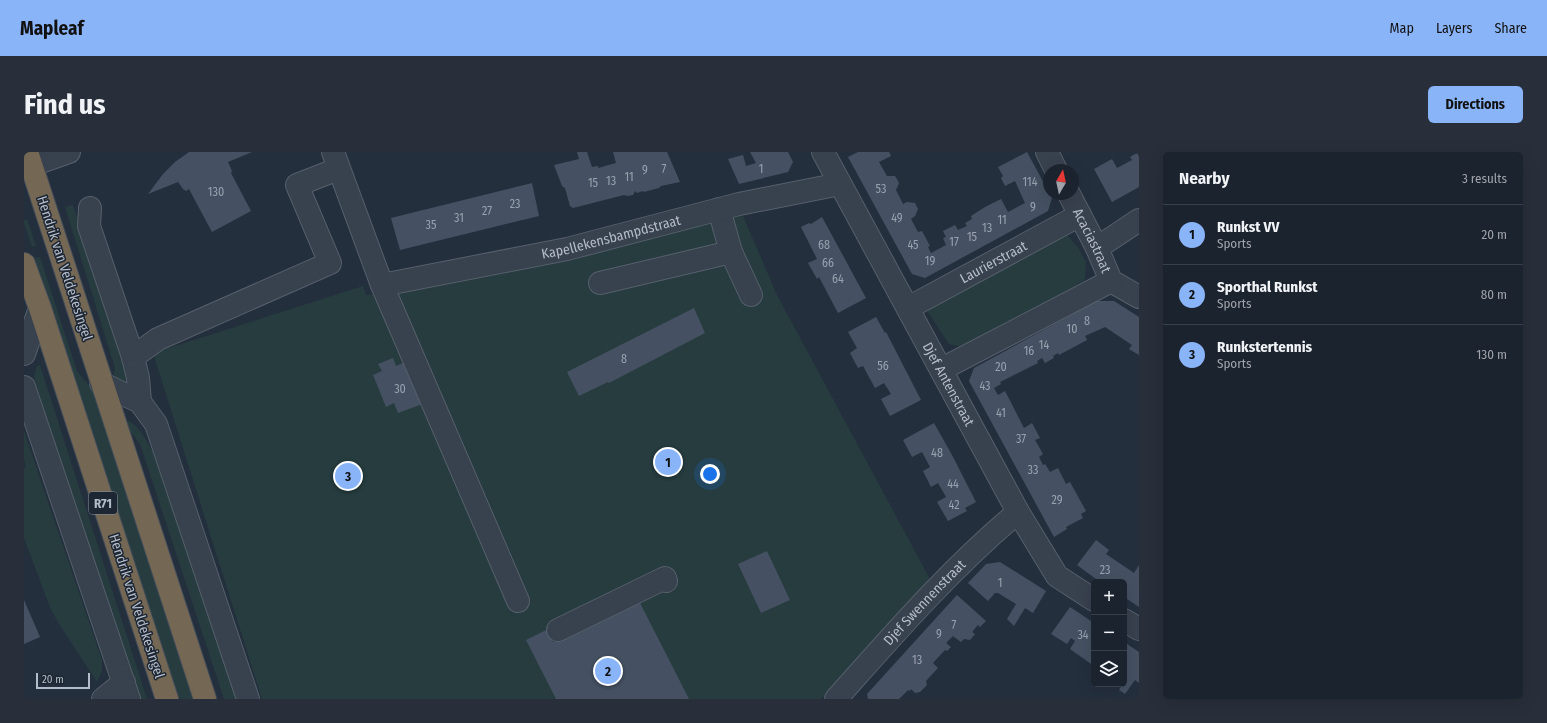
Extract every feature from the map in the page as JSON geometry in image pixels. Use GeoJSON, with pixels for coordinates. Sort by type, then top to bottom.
{"type":"FeatureCollection","features":[{"type":"Feature","properties":{"kind":"highway","name":"Hendrik van Veldekesingel"},"geometry":{"type":"LineString","coordinates":[[28,162],[49,214],[101,383],[205,699]]}},
{"type":"Feature","properties":{"kind":"highway","name":"Hendrik van Veldekesingel"},"geometry":{"type":"LineString","coordinates":[[24,264],[40,308],[167,699]]}},
{"type":"Feature","properties":{"kind":"street"},"geometry":{"type":"LineString","coordinates":[[28,162],[69,152]]}},
{"type":"Feature","properties":{"kind":"street","name":"Djef Antenstraat"},"geometry":{"type":"LineString","coordinates":[[823,152],[942,369],[1018,512],[1057,576],[1091,598]]}},
{"type":"Feature","properties":{"kind":"street"},"geometry":{"type":"LineString","coordinates":[[1047,152],[1053,164]]}},
{"type":"Feature","properties":{"kind":"street"},"geometry":{"type":"LineString","coordinates":[[133,357],[158,338],[330,263],[297,185],[335,160],[382,285],[518,601]]}},
{"type":"Feature","properties":{"kind":"street","name":"Kapellekensbampdstraat"},"geometry":{"type":"LineString","coordinates":[[382,285],[567,249],[739,204],[840,184]]}},
{"type":"Feature","properties":{"kind":"street","name":"Acaciastraat"},"geometry":{"type":"LineString","coordinates":[[1072,200],[1112,280],[1139,297]]}},
{"type":"Feature","properties":{"kind":"street"},"geometry":{"type":"LineString","coordinates":[[90,208],[89,226],[133,357],[138,378],[140,402]]}},
{"type":"Feature","properties":{"kind":"street"},"geometry":{"type":"LineString","coordinates":[[719,209],[731,252],[751,295]]}},
{"type":"Feature","properties":{"kind":"street","name":"Laurierstraat"},"geometry":{"type":"LineString","coordinates":[[908,308],[1080,215]]}},
{"type":"Feature","properties":{"kind":"street"},"geometry":{"type":"LineString","coordinates":[[1097,248],[1139,220]]}},
{"type":"Feature","properties":{"kind":"street"},"geometry":{"type":"LineString","coordinates":[[600,284],[731,252]]}},
{"type":"Feature","properties":{"kind":"street"},"geometry":{"type":"LineString","coordinates":[[942,369],[1112,280]]}},
{"type":"Feature","properties":{"kind":"street"},"geometry":{"type":"LineString","coordinates":[[24,354],[40,308]]}},
{"type":"Feature","properties":{"kind":"street"},"geometry":{"type":"LineString","coordinates":[[101,383],[140,402],[156,424],[248,699]]}},
{"type":"Feature","properties":{"kind":"street"},"geometry":{"type":"LineString","coordinates":[[24,387],[126,690],[103,699]]}},
{"type":"Feature","properties":{"kind":"street","name":"Djef Swennenstraat"},"geometry":{"type":"LineString","coordinates":[[836,699],[930,595],[986,538],[1018,512]]}},
{"type":"Feature","properties":{"kind":"street"},"geometry":{"type":"LineString","coordinates":[[558,630],[664,578],[666,581]]}},
{"type":"Feature","properties":{"kind":"street"},"geometry":{"type":"LineString","coordinates":[[1127,622],[1139,629]]}},
{"type":"Feature","properties":{"kind":"green space"},"geometry":{"type":"Polygon","coordinates":[[[73,205],[126,365],[130,380],[125,384],[113,377],[115,368],[65,207],[73,205]]]}},
{"type":"Feature","properties":{"kind":"green space"},"geometry":{"type":"Polygon","coordinates":[[[740,209],[777,295],[931,581],[906,610],[821,699],[262,699],[153,353],[363,286],[366,295],[400,291],[740,209]]]}},
{"type":"Feature","properties":{"kind":"green space"},"geometry":{"type":"Polygon","coordinates":[[[27,219],[36,246],[32,247],[24,223],[24,220],[27,219]]]}},
{"type":"Feature","properties":{"kind":"green space"},"geometry":{"type":"Polygon","coordinates":[[[1065,232],[1079,249],[1086,262],[1085,280],[979,341],[962,347],[949,344],[924,306],[1065,232]]]}},
{"type":"Feature","properties":{"kind":"green space"},"geometry":{"type":"Polygon","coordinates":[[[40,257],[77,371],[92,389],[96,399],[195,699],[177,699],[35,258],[40,257]]]}},
{"type":"Feature","properties":{"kind":"green space"},"geometry":{"type":"Polygon","coordinates":[[[40,365],[147,699],[136,699],[36,386],[34,376],[37,366],[40,365]]]}},
{"type":"Feature","properties":{"kind":"green space"},"geometry":{"type":"Polygon","coordinates":[[[127,421],[132,423],[141,432],[159,463],[236,699],[224,699],[140,444],[129,430],[127,421]]]}},
{"type":"Feature","properties":{"kind":"green space"},"geometry":{"type":"Polygon","coordinates":[[[24,431],[102,660],[102,671],[97,682],[51,610],[24,538],[24,468],[26,467],[24,459],[24,431]]]}},
{"type":"Feature","properties":{"kind":"building"},"geometry":{"type":"Polygon","coordinates":[[[189,152],[252,152],[228,162],[232,171],[231,173],[251,211],[212,232],[189,189],[186,191],[178,182],[148,194],[163,174],[175,162],[189,152]]]}},
{"type":"Feature","properties":{"kind":"building"},"geometry":{"type":"Polygon","coordinates":[[[577,152],[587,152],[592,167],[598,166],[598,168],[616,163],[613,152],[667,152],[680,182],[661,186],[659,188],[644,192],[637,193],[635,191],[633,195],[624,195],[573,208],[570,206],[565,188],[562,186],[554,165],[579,159],[577,152]]]}},
{"type":"Feature","properties":{"kind":"building"},"geometry":{"type":"Polygon","coordinates":[[[750,152],[788,152],[793,162],[788,172],[739,184],[728,159],[743,155],[746,166],[756,163],[750,152]]]}},
{"type":"Feature","properties":{"kind":"building"},"geometry":{"type":"Polygon","coordinates":[[[858,152],[889,152],[891,156],[879,162],[887,176],[895,176],[899,183],[896,190],[903,204],[907,202],[915,203],[918,209],[915,216],[911,219],[918,232],[922,231],[930,246],[928,247],[931,253],[946,245],[943,238],[946,237],[943,231],[955,225],[958,230],[967,226],[965,223],[972,219],[971,216],[985,207],[1001,199],[1008,212],[1025,203],[1015,181],[1005,186],[1001,178],[1003,176],[998,167],[1027,152],[1043,181],[1043,200],[1051,200],[1048,211],[925,278],[912,274],[848,157],[858,152]]]}},
{"type":"Feature","properties":{"kind":"building"},"geometry":{"type":"Polygon","coordinates":[[[1139,152],[1139,187],[1112,202],[1094,169],[1112,159],[1117,168],[1132,160],[1130,157],[1139,152]]]}},
{"type":"Feature","properties":{"kind":"building"},"geometry":{"type":"Polygon","coordinates":[[[532,183],[539,216],[400,250],[391,218],[532,183]]]}},
{"type":"Feature","properties":{"kind":"building"},"geometry":{"type":"Polygon","coordinates":[[[822,217],[866,298],[838,313],[819,277],[817,279],[808,263],[817,259],[801,227],[809,223],[811,224],[822,217]]]}},
{"type":"Feature","properties":{"kind":"building"},"geometry":{"type":"Polygon","coordinates":[[[1097,301],[1114,301],[1139,317],[1139,355],[1129,349],[1132,345],[1105,327],[1085,336],[1087,340],[1059,355],[1058,353],[1053,356],[1054,358],[1045,363],[1042,358],[1037,361],[1038,363],[1000,382],[1001,384],[994,388],[998,395],[1005,391],[1024,428],[1032,423],[1040,438],[1035,440],[1043,454],[1039,457],[1043,465],[1045,464],[1050,472],[1058,468],[1066,484],[1070,482],[1086,511],[1081,514],[1083,518],[1066,527],[1067,529],[1054,537],[969,381],[974,368],[1097,301]]]}},
{"type":"Feature","properties":{"kind":"building"},"geometry":{"type":"Polygon","coordinates":[[[694,308],[705,333],[609,383],[608,382],[579,396],[567,372],[694,308]]]}},
{"type":"Feature","properties":{"kind":"building"},"geometry":{"type":"Polygon","coordinates":[[[876,317],[885,333],[886,332],[921,400],[890,416],[881,399],[891,394],[884,383],[875,388],[863,366],[858,368],[850,353],[857,348],[848,332],[876,317]]]}},
{"type":"Feature","properties":{"kind":"building"},"geometry":{"type":"Polygon","coordinates":[[[393,358],[396,366],[409,360],[425,403],[398,413],[394,403],[386,407],[373,375],[382,371],[378,364],[393,358]]]}},
{"type":"Feature","properties":{"kind":"building"},"geometry":{"type":"Polygon","coordinates":[[[934,423],[976,502],[965,508],[967,511],[948,521],[937,502],[946,497],[938,483],[931,487],[923,471],[930,467],[922,452],[912,457],[903,440],[934,423]]]}},
{"type":"Feature","properties":{"kind":"building"},"geometry":{"type":"Polygon","coordinates":[[[1096,540],[1109,550],[1106,554],[1134,573],[1139,565],[1139,607],[1127,599],[1127,579],[1096,579],[1077,565],[1096,540]]]}},
{"type":"Feature","properties":{"kind":"building"},"geometry":{"type":"Polygon","coordinates":[[[767,551],[790,600],[761,613],[738,564],[767,551]]]}},
{"type":"Feature","properties":{"kind":"building"},"geometry":{"type":"Polygon","coordinates":[[[1000,562],[1046,591],[1033,613],[1025,608],[1014,626],[1007,619],[1016,604],[998,593],[995,593],[988,601],[968,583],[986,564],[1000,562]]]}},
{"type":"Feature","properties":{"kind":"building"},"geometry":{"type":"Polygon","coordinates":[[[957,595],[986,621],[980,627],[978,625],[972,632],[975,634],[970,640],[964,639],[961,642],[953,636],[946,643],[951,647],[947,651],[945,650],[933,663],[938,668],[926,681],[927,685],[920,692],[915,693],[911,689],[899,699],[868,699],[867,694],[957,595]]]}},
{"type":"Feature","properties":{"kind":"building"},"geometry":{"type":"Polygon","coordinates":[[[638,599],[689,699],[556,699],[526,640],[546,630],[553,642],[638,599]]]}},
{"type":"Feature","properties":{"kind":"building"},"geometry":{"type":"Polygon","coordinates":[[[24,600],[40,637],[24,644],[24,600]]]}},
{"type":"Feature","properties":{"kind":"building"},"geometry":{"type":"Polygon","coordinates":[[[1070,607],[1091,621],[1091,664],[1070,649],[1075,641],[1071,638],[1067,644],[1051,634],[1070,607]]]}},
{"type":"Feature","properties":{"kind":"building"},"geometry":{"type":"Polygon","coordinates":[[[1127,644],[1139,652],[1139,683],[1135,680],[1125,694],[1119,690],[1121,687],[1127,687],[1127,644]]]}},
{"type":"Feature","properties":{"kind":"place","name":"Runkst VV"},"geometry":{"type":"Point","coordinates":[668,462]}},
{"type":"Feature","properties":{"kind":"place","name":"Runkstertennis"},"geometry":{"type":"Point","coordinates":[348,476]}},
{"type":"Feature","properties":{"kind":"place","name":"Sporthal Runkst"},"geometry":{"type":"Point","coordinates":[608,671]}}]}
